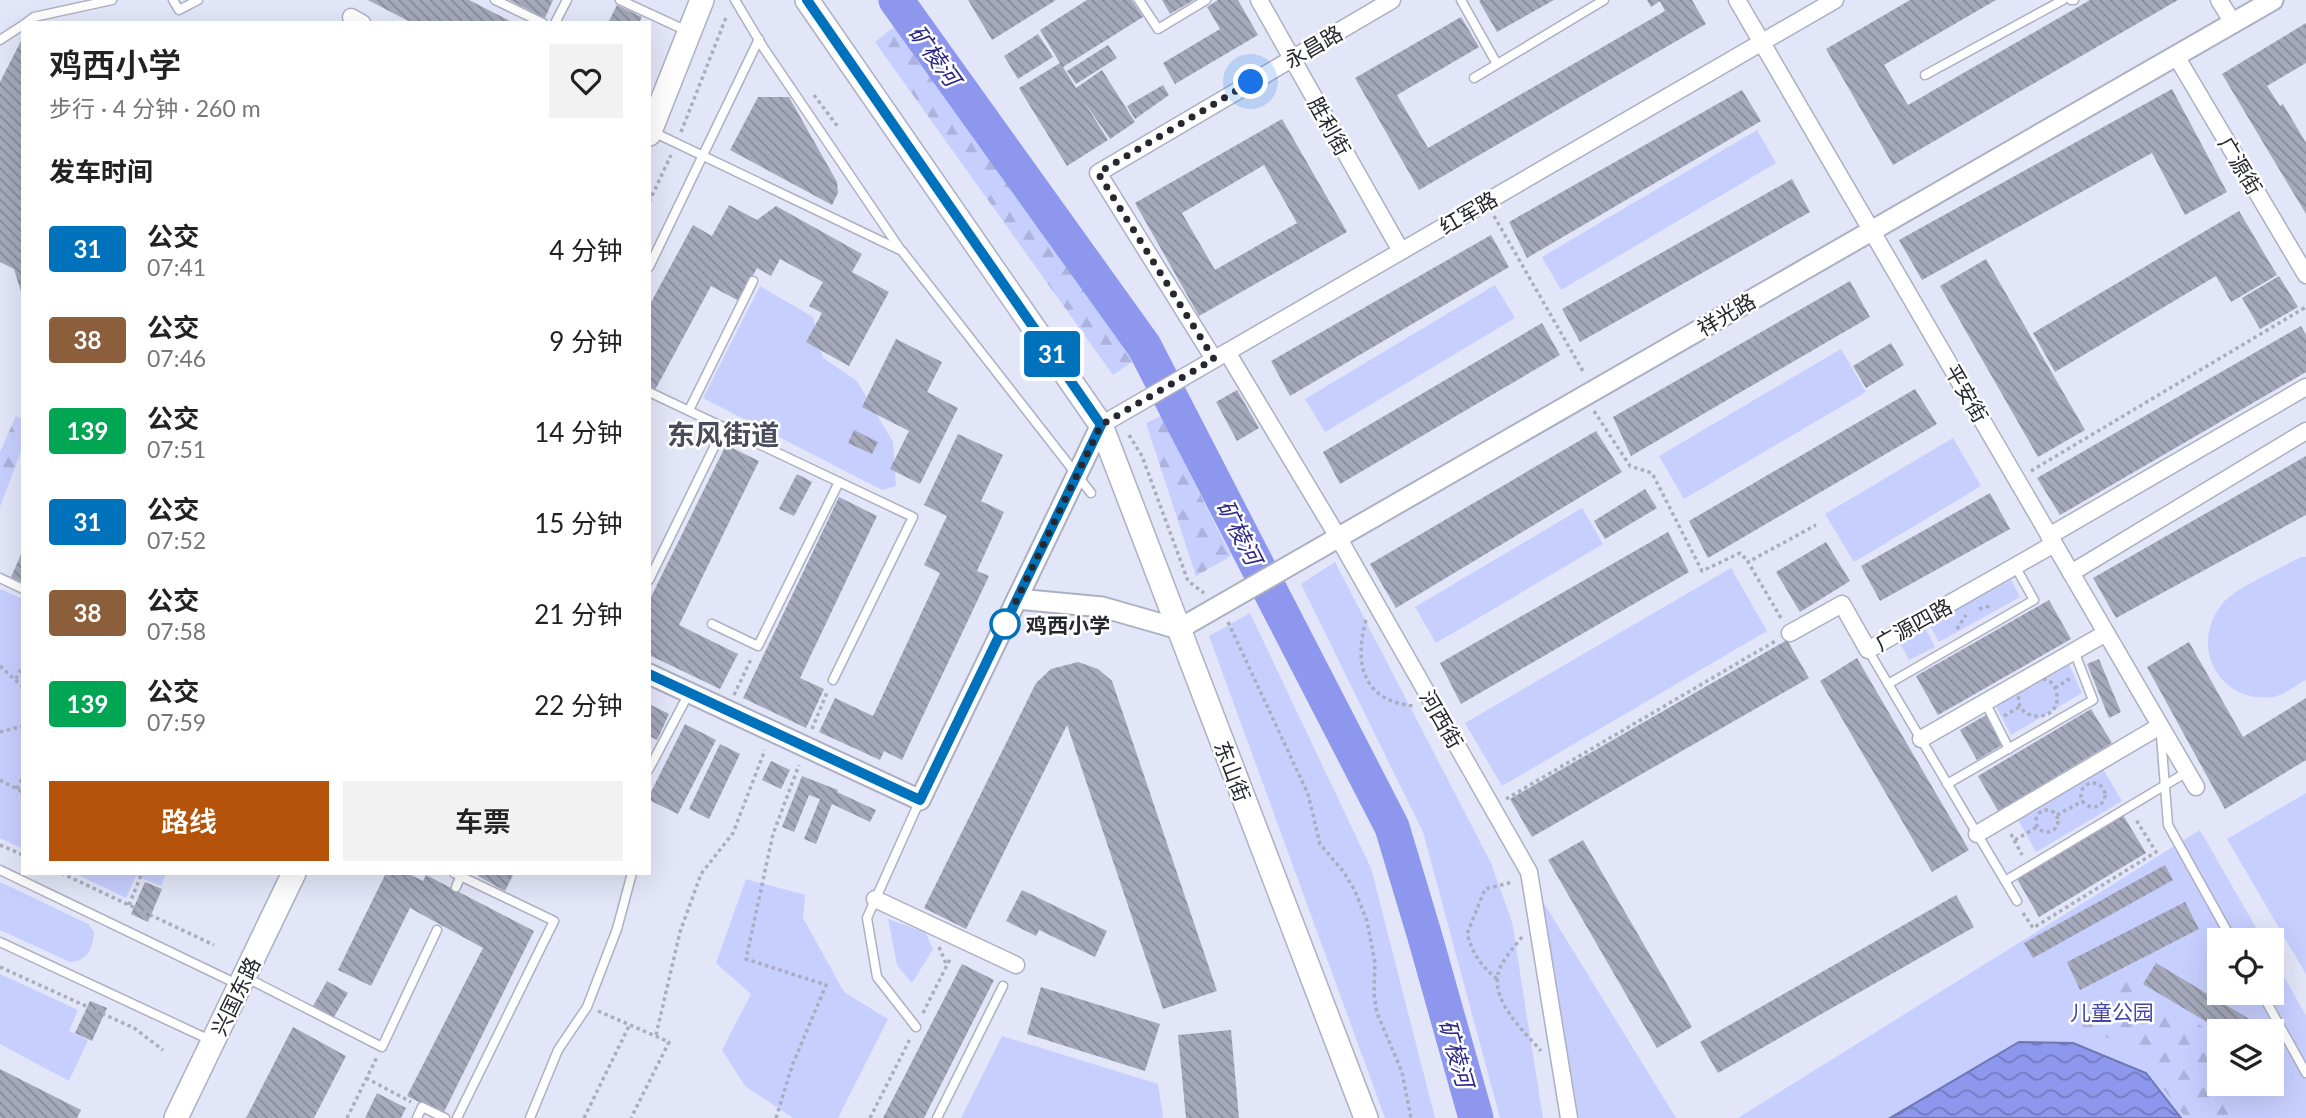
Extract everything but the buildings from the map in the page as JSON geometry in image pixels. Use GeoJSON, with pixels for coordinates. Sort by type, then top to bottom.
{"type":"FeatureCollection","features":[{"type":"Feature","properties":{"kind":"main road"},"geometry":{"type":"LineString","coordinates":[[651,130],[702,0]]}},
{"type":"Feature","properties":{"kind":"main road","name":"东山街"},"geometry":{"type":"LineString","coordinates":[[807,0],[1111,419],[1179,629],[1366,1118]]}},
{"type":"Feature","properties":{"kind":"main road","name":"兴国东路"},"geometry":{"type":"LineString","coordinates":[[176,1118],[293,875]]}},
{"type":"Feature","properties":{"kind":"street","name":"胜利街"},"geometry":{"type":"LineString","coordinates":[[1259,0],[1401,251]]}},
{"type":"Feature","properties":{"kind":"street","name":"永昌路"},"geometry":{"type":"LineString","coordinates":[[1222,355],[1098,173],[1392,0]]}},
{"type":"Feature","properties":{"kind":"street","name":"平安街"},"geometry":{"type":"LineString","coordinates":[[1737,0],[2196,786]]}},
{"type":"Feature","properties":{"kind":"street","name":"红军路"},"geometry":{"type":"LineString","coordinates":[[1111,419],[1835,0]]}},
{"type":"Feature","properties":{"kind":"street"},"geometry":{"type":"LineString","coordinates":[[2219,0],[2232,23]]}},
{"type":"Feature","properties":{"kind":"street","name":"祥光路"},"geometry":{"type":"LineString","coordinates":[[1179,629],[2273,0]]}},
{"type":"Feature","properties":{"kind":"street","name":"广源街"},"geometry":{"type":"LineString","coordinates":[[2176,56],[2306,275]]}},
{"type":"Feature","properties":{"kind":"street","name":"河西街"},"geometry":{"type":"LineString","coordinates":[[1222,355],[1338,537],[1526,868],[1569,1118]]}},
{"type":"Feature","properties":{"kind":"street","name":"广源四路"},"geometry":{"type":"LineString","coordinates":[[1790,633],[1842,604],[1868,650],[2015,566],[2052,540],[2306,387]]}},
{"type":"Feature","properties":{"kind":"street"},"geometry":{"type":"LineString","coordinates":[[651,675],[920,800],[1077,475],[1111,419]]}},
{"type":"Feature","properties":{"kind":"street"},"geometry":{"type":"LineString","coordinates":[[2071,573],[2306,431]]}},
{"type":"Feature","properties":{"kind":"street"},"geometry":{"type":"LineString","coordinates":[[1017,598],[1102,607],[1179,629]]}},
{"type":"Feature","properties":{"kind":"street"},"geometry":{"type":"LineString","coordinates":[[1920,739],[2106,633]]}},
{"type":"Feature","properties":{"kind":"street"},"geometry":{"type":"LineString","coordinates":[[1977,834],[2160,726]]}},
{"type":"Feature","properties":{"kind":"street"},"geometry":{"type":"LineString","coordinates":[[875,899],[1016,965]]}},
{"type":"Feature","properties":{"kind":"lane"},"geometry":{"type":"LineString","coordinates":[[28,21],[34,17],[112,0]]}},
{"type":"Feature","properties":{"kind":"lane"},"geometry":{"type":"LineString","coordinates":[[173,0],[179,9],[198,0]]}},
{"type":"Feature","properties":{"kind":"lane"},"geometry":{"type":"LineString","coordinates":[[495,0],[539,21]]}},
{"type":"Feature","properties":{"kind":"lane"},"geometry":{"type":"LineString","coordinates":[[556,21],[567,0]]}},
{"type":"Feature","properties":{"kind":"lane"},"geometry":{"type":"LineString","coordinates":[[621,0],[690,32]]}},
{"type":"Feature","properties":{"kind":"lane"},"geometry":{"type":"LineString","coordinates":[[735,0],[902,251],[1091,493]]}},
{"type":"Feature","properties":{"kind":"lane"},"geometry":{"type":"LineString","coordinates":[[1139,0],[1158,29],[1206,0]]}},
{"type":"Feature","properties":{"kind":"lane"},"geometry":{"type":"LineString","coordinates":[[1461,0],[1497,64]]}},
{"type":"Feature","properties":{"kind":"lane"},"geometry":{"type":"LineString","coordinates":[[1474,78],[1604,0]]}},
{"type":"Feature","properties":{"kind":"lane"},"geometry":{"type":"LineString","coordinates":[[1925,75],[2063,0]]}},
{"type":"Feature","properties":{"kind":"lane"},"geometry":{"type":"LineString","coordinates":[[0,40],[21,26]]}},
{"type":"Feature","properties":{"kind":"lane"},"geometry":{"type":"LineString","coordinates":[[651,263],[759,39]]}},
{"type":"Feature","properties":{"kind":"lane"},"geometry":{"type":"LineString","coordinates":[[651,133],[902,251]]}},
{"type":"Feature","properties":{"kind":"lane"},"geometry":{"type":"LineString","coordinates":[[688,411],[753,281]]}},
{"type":"Feature","properties":{"kind":"lane"},"geometry":{"type":"LineString","coordinates":[[651,393],[913,517],[833,680]]}},
{"type":"Feature","properties":{"kind":"lane"},"geometry":{"type":"LineString","coordinates":[[651,576],[724,427]]}},
{"type":"Feature","properties":{"kind":"lane"},"geometry":{"type":"LineString","coordinates":[[712,624],[758,646],[839,482]]}},
{"type":"Feature","properties":{"kind":"lane"},"geometry":{"type":"LineString","coordinates":[[1888,684],[2034,600],[2015,566]]}},
{"type":"Feature","properties":{"kind":"lane"},"geometry":{"type":"LineString","coordinates":[[0,578],[21,588]]}},
{"type":"Feature","properties":{"kind":"lane"},"geometry":{"type":"LineString","coordinates":[[1868,650],[2017,901]]}},
{"type":"Feature","properties":{"kind":"lane"},"geometry":{"type":"LineString","coordinates":[[1947,784],[2094,700],[2074,651]]}},
{"type":"Feature","properties":{"kind":"lane"},"geometry":{"type":"LineString","coordinates":[[651,765],[689,693]]}},
{"type":"Feature","properties":{"kind":"lane"},"geometry":{"type":"LineString","coordinates":[[1985,702],[2009,748]]}},
{"type":"Feature","properties":{"kind":"lane"},"geometry":{"type":"LineString","coordinates":[[2160,726],[2168,825],[2225,928]]}},
{"type":"Feature","properties":{"kind":"lane"},"geometry":{"type":"LineString","coordinates":[[2005,881],[2187,772]]}},
{"type":"Feature","properties":{"kind":"lane"},"geometry":{"type":"LineString","coordinates":[[916,1027],[877,977],[867,918],[920,800]]}},
{"type":"Feature","properties":{"kind":"lane"},"geometry":{"type":"LineString","coordinates":[[0,870],[382,1047],[436,930]]}},
{"type":"Feature","properties":{"kind":"lane"},"geometry":{"type":"LineString","coordinates":[[456,887],[459,875]]}},
{"type":"Feature","properties":{"kind":"lane"},"geometry":{"type":"LineString","coordinates":[[457,1118],[554,921],[461,875]]}},
{"type":"Feature","properties":{"kind":"lane"},"geometry":{"type":"LineString","coordinates":[[530,1118],[558,1050],[587,1007],[617,929],[631,875]]}},
{"type":"Feature","properties":{"kind":"lane"},"geometry":{"type":"LineString","coordinates":[[0,942],[213,1042]]}},
{"type":"Feature","properties":{"kind":"lane"},"geometry":{"type":"LineString","coordinates":[[937,1118],[1003,986]]}},
{"type":"Feature","properties":{"kind":"lane"},"geometry":{"type":"LineString","coordinates":[[2268,1005],[2306,1073]]}},
{"type":"Feature","properties":{"kind":"lane"},"geometry":{"type":"LineString","coordinates":[[416,1118],[422,1107],[445,1118]]}},
{"type":"Feature","properties":{"kind":"path"},"geometry":{"type":"LineString","coordinates":[[651,198],[677,144],[729,9]]}},
{"type":"Feature","properties":{"kind":"path"},"geometry":{"type":"LineString","coordinates":[[1486,202],[1602,420],[1630,466],[1652,473],[1702,571],[1740,553],[1749,562],[1790,633],[1492,807]]}},
{"type":"Feature","properties":{"kind":"path"},"geometry":{"type":"LineString","coordinates":[[2017,480],[2306,307]]}},
{"type":"Feature","properties":{"kind":"path"},"geometry":{"type":"LineString","coordinates":[[1111,419],[1142,456],[1188,581],[1221,605],[1308,794],[1320,844],[1343,871],[1359,901],[1367,921],[1375,963],[1374,994],[1377,1013],[1402,1072],[1411,1118]]}},
{"type":"Feature","properties":{"kind":"path"},"geometry":{"type":"LineString","coordinates":[[1749,562],[1816,525]]}},
{"type":"Feature","properties":{"kind":"path"},"geometry":{"type":"LineString","coordinates":[[1373,598],[1361,639],[1361,666],[1369,683],[1381,696],[1395,704],[1435,707]]}},
{"type":"Feature","properties":{"kind":"path"},"geometry":{"type":"LineString","coordinates":[[726,710],[758,646]]}},
{"type":"Feature","properties":{"kind":"path"},"geometry":{"type":"LineString","coordinates":[[0,666],[21,685]]}},
{"type":"Feature","properties":{"kind":"path"},"geometry":{"type":"LineString","coordinates":[[16,680],[21,669]]}},
{"type":"Feature","properties":{"kind":"path"},"geometry":{"type":"LineString","coordinates":[[2055,688],[2082,672]]}},
{"type":"Feature","properties":{"kind":"path"},"geometry":{"type":"LineString","coordinates":[[2029,677],[2043,679],[2055,688],[2057,699],[2052,711],[2040,717],[2024,711],[2018,700],[2021,688],[2029,677]]}},
{"type":"Feature","properties":{"kind":"path"},"geometry":{"type":"LineString","coordinates":[[776,1118],[792,1066],[826,985],[746,959],[773,834],[833,680]]}},
{"type":"Feature","properties":{"kind":"path"},"geometry":{"type":"LineString","coordinates":[[0,732],[21,727]]}},
{"type":"Feature","properties":{"kind":"path"},"geometry":{"type":"LineString","coordinates":[[656,1035],[680,932],[701,874],[733,833],[772,732]]}},
{"type":"Feature","properties":{"kind":"path"},"geometry":{"type":"LineString","coordinates":[[0,780],[21,791]]}},
{"type":"Feature","properties":{"kind":"path"},"geometry":{"type":"LineString","coordinates":[[18,789],[21,782]]}},
{"type":"Feature","properties":{"kind":"path"},"geometry":{"type":"LineString","coordinates":[[2093,783],[2103,788],[2105,796],[2099,805],[2090,807],[2083,801],[2082,792],[2086,785],[2093,783]]}},
{"type":"Feature","properties":{"kind":"path"},"geometry":{"type":"LineString","coordinates":[[2056,815],[2083,801]]}},
{"type":"Feature","properties":{"kind":"path"},"geometry":{"type":"LineString","coordinates":[[2017,901],[2033,928],[2155,852],[2128,807]]}},
{"type":"Feature","properties":{"kind":"path"},"geometry":{"type":"LineString","coordinates":[[2042,811],[2050,811],[2056,815],[2057,825],[2053,830],[2043,832],[2037,827],[2036,819],[2042,811]]}},
{"type":"Feature","properties":{"kind":"path"},"geometry":{"type":"LineString","coordinates":[[2003,819],[2028,866]]}},
{"type":"Feature","properties":{"kind":"path"},"geometry":{"type":"LineString","coordinates":[[2014,840],[2037,827]]}},
{"type":"Feature","properties":{"kind":"path"},"geometry":{"type":"LineString","coordinates":[[0,845],[21,854]]}},
{"type":"Feature","properties":{"kind":"path"},"geometry":{"type":"LineString","coordinates":[[1498,979],[1484,968],[1476,957],[1468,934],[1485,890],[1513,883],[1526,868]]}},
{"type":"Feature","properties":{"kind":"path"},"geometry":{"type":"LineString","coordinates":[[65,875],[214,945]]}},
{"type":"Feature","properties":{"kind":"path"},"geometry":{"type":"LineString","coordinates":[[129,905],[141,875]]}},
{"type":"Feature","properties":{"kind":"path"},"geometry":{"type":"LineString","coordinates":[[1536,918],[1505,960],[1497,985],[1503,1003],[1563,1078]]}},
{"type":"Feature","properties":{"kind":"path"},"geometry":{"type":"LineString","coordinates":[[0,967],[134,1028],[163,1050]]}},
{"type":"Feature","properties":{"kind":"path"},"geometry":{"type":"LineString","coordinates":[[587,1007],[669,1042],[631,1118]]}},
{"type":"Feature","properties":{"kind":"path"},"geometry":{"type":"LineString","coordinates":[[584,1118],[630,1024]]}},
{"type":"Feature","properties":{"kind":"path"},"geometry":{"type":"LineString","coordinates":[[347,1118],[382,1047]]}},
{"type":"Feature","properties":{"kind":"path"},"geometry":{"type":"LineString","coordinates":[[366,1079],[422,1107]]}},
{"type":"Feature","properties":{"kind":"green space"},"geometry":{"type":"Polygon","coordinates":[[[895,26],[1135,360],[1113,375],[875,42],[895,26]]]}},
{"type":"Feature","properties":{"kind":"green space"},"geometry":{"type":"Polygon","coordinates":[[[1757,130],[1776,163],[1561,290],[1542,257],[1757,130]]]}},
{"type":"Feature","properties":{"kind":"green space"},"geometry":{"type":"Polygon","coordinates":[[[1495,285],[1515,318],[1325,432],[1305,399],[1495,285]]]}},
{"type":"Feature","properties":{"kind":"green space"},"geometry":{"type":"Polygon","coordinates":[[[760,286],[813,317],[823,358],[857,381],[893,442],[896,486],[882,490],[703,398],[760,286]]]}},
{"type":"Feature","properties":{"kind":"green space"},"geometry":{"type":"Polygon","coordinates":[[[1841,349],[1866,392],[1684,499],[1659,456],[1841,349]]]}},
{"type":"Feature","properties":{"kind":"green space"},"geometry":{"type":"Polygon","coordinates":[[[16,416],[21,418],[21,451],[0,507],[0,452],[16,416]]]}},
{"type":"Feature","properties":{"kind":"green space"},"geometry":{"type":"Polygon","coordinates":[[[1161,416],[1231,556],[1196,576],[1146,423],[1161,416]]]}},
{"type":"Feature","properties":{"kind":"green space"},"geometry":{"type":"Polygon","coordinates":[[[1953,438],[1981,486],[1854,562],[1825,514],[1953,438]]]}},
{"type":"Feature","properties":{"kind":"green space"},"geometry":{"type":"Polygon","coordinates":[[[1582,508],[1603,544],[1436,643],[1415,607],[1582,508]]]}},
{"type":"Feature","properties":{"kind":"green space"},"geometry":{"type":"Polygon","coordinates":[[[2301,557],[2306,557],[2306,680],[2273,697],[2254,697],[2237,691],[2224,681],[2214,668],[2209,653],[2208,636],[2213,619],[2223,603],[2237,591],[2301,557]]]}},
{"type":"Feature","properties":{"kind":"green space"},"geometry":{"type":"Polygon","coordinates":[[[1335,562],[1491,863],[1512,922],[1543,1118],[1500,1118],[1423,832],[1301,584],[1335,562]]]}},
{"type":"Feature","properties":{"kind":"green space"},"geometry":{"type":"Polygon","coordinates":[[[1731,568],[1767,631],[1502,786],[1465,723],[1731,568]]]}},
{"type":"Feature","properties":{"kind":"green space"},"geometry":{"type":"Polygon","coordinates":[[[2011,580],[2020,597],[1939,642],[1929,624],[2011,580]]]}},
{"type":"Feature","properties":{"kind":"green space"},"geometry":{"type":"Polygon","coordinates":[[[0,589],[21,598],[21,848],[0,838],[0,589]]]}},
{"type":"Feature","properties":{"kind":"green space"},"geometry":{"type":"Polygon","coordinates":[[[1250,613],[1371,868],[1435,1118],[1385,1118],[1209,636],[1250,613]]]}},
{"type":"Feature","properties":{"kind":"green space"},"geometry":{"type":"Polygon","coordinates":[[[1925,627],[1935,647],[1909,660],[1898,640],[1925,627]]]}},
{"type":"Feature","properties":{"kind":"green space"},"geometry":{"type":"Polygon","coordinates":[[[2069,665],[2082,693],[2011,735],[1996,706],[2069,665]]]}},
{"type":"Feature","properties":{"kind":"green space"},"geometry":{"type":"Polygon","coordinates":[[[2103,769],[2122,801],[2036,852],[2018,820],[2103,769]]]}},
{"type":"Feature","properties":{"kind":"green space"},"geometry":{"type":"Polygon","coordinates":[[[2306,793],[2306,974],[2284,936],[2284,928],[2279,928],[2227,839],[2306,793]]]}},
{"type":"Feature","properties":{"kind":"green space","name":"儿童公园"},"geometry":{"type":"Polygon","coordinates":[[[2200,830],[2256,928],[2207,928],[2207,1005],[2284,1005],[2284,977],[2306,1016],[2306,1118],[1738,1118],[2200,830]]]}},
{"type":"Feature","properties":{"kind":"green space"},"geometry":{"type":"Polygon","coordinates":[[[78,875],[165,875],[161,886],[136,876],[126,898],[78,875]]]}},
{"type":"Feature","properties":{"kind":"green space"},"geometry":{"type":"Polygon","coordinates":[[[746,879],[805,895],[803,918],[844,992],[888,1019],[838,1118],[793,1118],[745,1086],[722,1050],[751,994],[716,963],[746,879]]]}},
{"type":"Feature","properties":{"kind":"green space"},"geometry":{"type":"Polygon","coordinates":[[[0,882],[88,924],[94,932],[88,953],[81,959],[70,962],[0,930],[0,882]]]}},
{"type":"Feature","properties":{"kind":"green space"},"geometry":{"type":"Polygon","coordinates":[[[1542,900],[1676,1118],[1575,1118],[1542,900]]]}},
{"type":"Feature","properties":{"kind":"green space"},"geometry":{"type":"Polygon","coordinates":[[[888,919],[925,932],[933,949],[912,983],[897,965],[888,919]]]}},
{"type":"Feature","properties":{"kind":"green space"},"geometry":{"type":"Polygon","coordinates":[[[0,974],[78,1010],[69,1031],[88,1040],[69,1081],[0,1044],[0,974]]]}},
{"type":"Feature","properties":{"kind":"green space"},"geometry":{"type":"Polygon","coordinates":[[[2126,975],[2207,1030],[2207,1096],[2235,1096],[2254,1118],[2186,1118],[2132,1048],[2068,1021],[2126,975]]]}},
{"type":"Feature","properties":{"kind":"green space"},"geometry":{"type":"Polygon","coordinates":[[[1002,1036],[1158,1084],[1163,1118],[961,1118],[1002,1036]]]}},
{"type":"Feature","properties":{"kind":"water"},"geometry":{"type":"Polygon","coordinates":[[[2019,1042],[2073,1043],[2146,1073],[2181,1118],[1890,1118],[2019,1042]]]}},
{"type":"Feature","properties":{"kind":"waterway","name":"矿棱河"},"geometry":{"type":"LineString","coordinates":[[896,0],[1144,346],[1392,827],[1476,1118]]}},
{"type":"Feature","properties":{"kind":"bus line","name":"31"},"geometry":{"type":"LineString","coordinates":[[651,675],[920,800],[1101,425],[807,0]]}},
{"type":"Feature","properties":{"kind":"place","name":"鸡西小学"},"geometry":{"type":"Point","coordinates":[1005,624]}},
{"type":"Feature","properties":{"kind":"district","name":"东风街道"},"geometry":{"type":"Point","coordinates":[723,434]}},
{"type":"Feature","properties":{"kind":"route"},"geometry":{"type":"LineString","coordinates":[[1005,624],[1101,425],[1214,359],[1098,173],[1251,82]]}}]}
